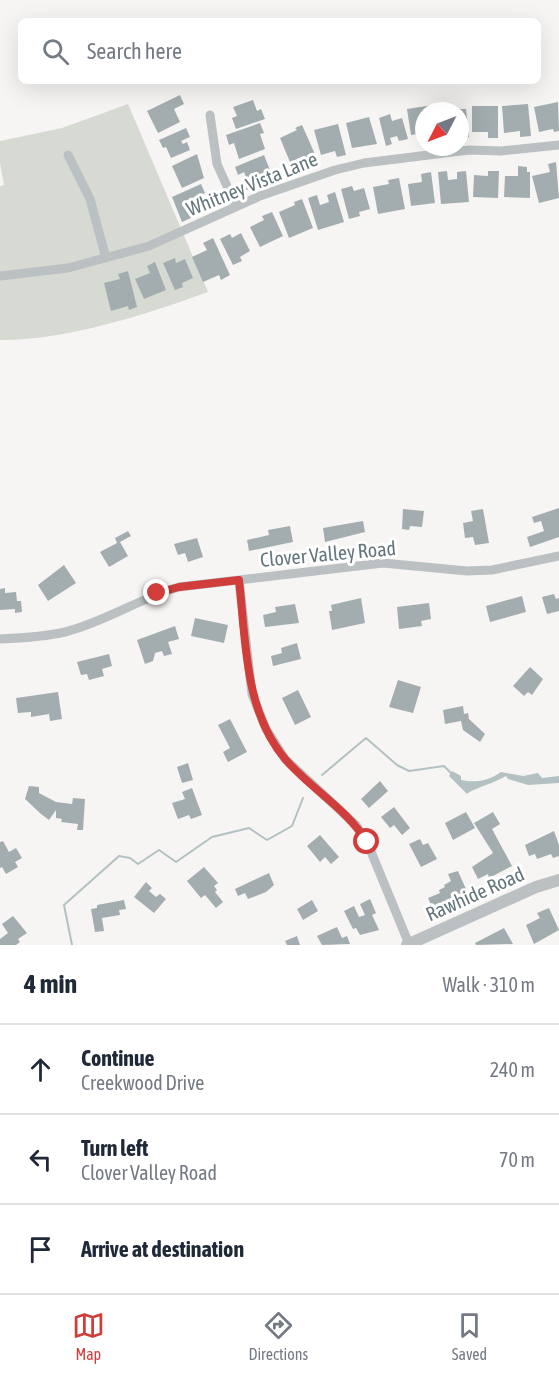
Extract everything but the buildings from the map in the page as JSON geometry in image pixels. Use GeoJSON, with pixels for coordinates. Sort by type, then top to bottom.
{"type":"FeatureCollection","features":[{"type":"Feature","properties":{"kind":"street"},"geometry":{"type":"LineString","coordinates":[[210,116],[217,164],[236,206]]}},
{"type":"Feature","properties":{"kind":"street","name":"Whitney Vista Lane"},"geometry":{"type":"LineString","coordinates":[[0,276],[68,268],[149,246],[236,206],[294,183],[364,164],[469,150],[501,151],[559,146]]}},
{"type":"Feature","properties":{"kind":"street"},"geometry":{"type":"LineString","coordinates":[[68,156],[90,199],[106,258]]}},
{"type":"Feature","properties":{"kind":"street","name":"Clover Valley Road"},"geometry":{"type":"LineString","coordinates":[[0,639],[66,632],[157,593],[179,587],[382,563],[467,572],[492,570],[559,556]]}},
{"type":"Feature","properties":{"kind":"street"},"geometry":{"type":"LineString","coordinates":[[239,580],[252,694],[266,729],[285,759],[356,825],[367,842],[408,945]]}},
{"type":"Feature","properties":{"kind":"street","name":"Rawhide Road"},"geometry":{"type":"LineString","coordinates":[[408,945],[536,887],[559,880]]}},
{"type":"Feature","properties":{"kind":"shaded area"},"geometry":{"type":"Polygon","coordinates":[[[128,104],[208,292],[106,325],[51,336],[0,340],[0,186],[4,185],[0,163],[0,141],[62,128],[128,104]]]}},
{"type":"Feature","properties":{"kind":"shaded area"},"geometry":{"type":"Polygon","coordinates":[[[452,771],[461,776],[461,780],[467,781],[487,779],[501,772],[523,776],[538,773],[542,778],[559,776],[559,783],[528,785],[508,779],[506,776],[467,794],[449,776],[452,771]]]}},
{"type":"Feature","properties":{"kind":"waterway"},"geometry":{"type":"LineString","coordinates":[[322,775],[366,738],[397,765],[409,771],[444,766],[451,773]]}},
{"type":"Feature","properties":{"kind":"waterway"},"geometry":{"type":"LineString","coordinates":[[72,945],[64,905],[119,856],[130,858],[138,864],[159,850],[176,862],[212,837],[249,828],[267,840],[292,826],[303,798]]}},
{"type":"Feature","properties":{"kind":"route"},"geometry":{"type":"LineString","coordinates":[[157,593],[179,587],[239,580],[252,694],[266,729],[285,759],[356,825],[367,842]]}}]}
